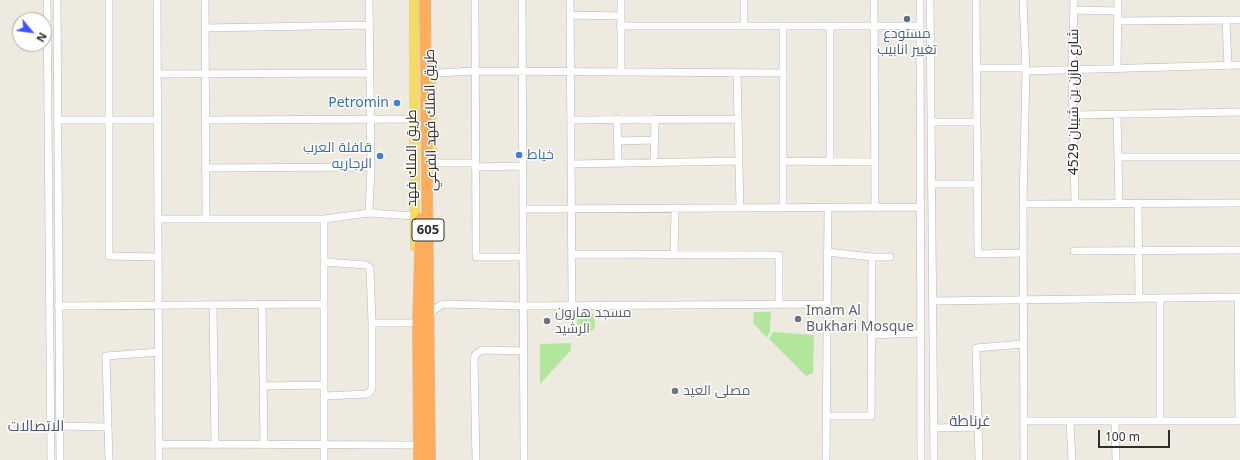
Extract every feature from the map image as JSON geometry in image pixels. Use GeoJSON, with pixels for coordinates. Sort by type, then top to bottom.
{"type":"FeatureCollection","features":[{"type":"Feature","properties":{"kind":"highway","name":"طريق الملك فهد"},"geometry":{"type":"LineString","coordinates":[[419,460],[418,303],[421,258],[420,0]]}},
{"type":"Feature","properties":{"kind":"highway","name":"طريق الملك فهد"},"geometry":{"type":"LineString","coordinates":[[425,0],[426,204],[429,241],[430,460]]}},
{"type":"Feature","properties":{"kind":"main road","name":"طريق الملك فهد الفرعي"},"geometry":{"type":"LineString","coordinates":[[414,0],[415,262],[418,303]]}},
{"type":"Feature","properties":{"kind":"main road","name":"طريق الملك فهد الفرعي"},"geometry":{"type":"LineString","coordinates":[[429,241],[432,203],[435,76],[430,0]]}},
{"type":"Feature","properties":{"kind":"street"},"geometry":{"type":"LineString","coordinates":[[47,0],[51,460]]}},
{"type":"Feature","properties":{"kind":"street"},"geometry":{"type":"LineString","coordinates":[[58,0],[57,120],[60,460]]}},
{"type":"Feature","properties":{"kind":"street"},"geometry":{"type":"LineString","coordinates":[[109,0],[109,256],[158,257]]}},
{"type":"Feature","properties":{"kind":"street"},"geometry":{"type":"LineString","coordinates":[[157,0],[159,460]]}},
{"type":"Feature","properties":{"kind":"street"},"geometry":{"type":"LineString","coordinates":[[205,0],[206,219]]}},
{"type":"Feature","properties":{"kind":"street"},"geometry":{"type":"LineString","coordinates":[[369,0],[368,24],[371,167],[369,213]]}},
{"type":"Feature","properties":{"kind":"street"},"geometry":{"type":"LineString","coordinates":[[475,0],[476,257],[523,256]]}},
{"type":"Feature","properties":{"kind":"street"},"geometry":{"type":"LineString","coordinates":[[522,0],[524,460]]}},
{"type":"Feature","properties":{"kind":"street"},"geometry":{"type":"LineString","coordinates":[[570,0],[572,72],[572,305]]}},
{"type":"Feature","properties":{"kind":"street"},"geometry":{"type":"LineString","coordinates":[[621,0],[621,72]]}},
{"type":"Feature","properties":{"kind":"street"},"geometry":{"type":"LineString","coordinates":[[744,0],[744,26]]}},
{"type":"Feature","properties":{"kind":"street"},"geometry":{"type":"LineString","coordinates":[[874,0],[875,208]]}},
{"type":"Feature","properties":{"kind":"street"},"geometry":{"type":"LineString","coordinates":[[920,0],[921,460]]}},
{"type":"Feature","properties":{"kind":"street"},"geometry":{"type":"LineString","coordinates":[[930,0],[934,460]]}},
{"type":"Feature","properties":{"kind":"street"},"geometry":{"type":"LineString","coordinates":[[976,0],[978,254],[1023,253]]}},
{"type":"Feature","properties":{"kind":"street"},"geometry":{"type":"LineString","coordinates":[[1023,0],[1026,69],[1022,204],[1024,460]]}},
{"type":"Feature","properties":{"kind":"street","name":"شارع مازن بن شيبان 4529"},"geometry":{"type":"LineString","coordinates":[[1074,0],[1072,70],[1075,203]]}},
{"type":"Feature","properties":{"kind":"street"},"geometry":{"type":"LineString","coordinates":[[1117,68],[1118,0]]}},
{"type":"Feature","properties":{"kind":"street"},"geometry":{"type":"LineString","coordinates":[[1074,10],[1118,11]]}},
{"type":"Feature","properties":{"kind":"street"},"geometry":{"type":"LineString","coordinates":[[571,15],[620,16]]}},
{"type":"Feature","properties":{"kind":"street"},"geometry":{"type":"LineString","coordinates":[[1226,20],[1228,66]]}},
{"type":"Feature","properties":{"kind":"street"},"geometry":{"type":"LineString","coordinates":[[1118,21],[1240,20]]}},
{"type":"Feature","properties":{"kind":"street"},"geometry":{"type":"LineString","coordinates":[[205,28],[368,24]]}},
{"type":"Feature","properties":{"kind":"street"},"geometry":{"type":"LineString","coordinates":[[620,26],[920,26]]}},
{"type":"Feature","properties":{"kind":"street"},"geometry":{"type":"LineString","coordinates":[[783,26],[783,208]]}},
{"type":"Feature","properties":{"kind":"street"},"geometry":{"type":"LineString","coordinates":[[830,26],[830,161]]}},
{"type":"Feature","properties":{"kind":"street"},"geometry":{"type":"LineString","coordinates":[[977,68],[1072,70],[1240,65]]}},
{"type":"Feature","properties":{"kind":"street"},"geometry":{"type":"LineString","coordinates":[[435,76],[475,71],[783,73]]}},
{"type":"Feature","properties":{"kind":"street"},"geometry":{"type":"LineString","coordinates":[[158,74],[369,73]]}},
{"type":"Feature","properties":{"kind":"street"},"geometry":{"type":"LineString","coordinates":[[737,73],[740,208]]}},
{"type":"Feature","properties":{"kind":"street"},"geometry":{"type":"LineString","coordinates":[[1074,115],[1240,112]]}},
{"type":"Feature","properties":{"kind":"street"},"geometry":{"type":"LineString","coordinates":[[1117,114],[1119,203]]}},
{"type":"Feature","properties":{"kind":"street"},"geometry":{"type":"LineString","coordinates":[[206,120],[414,119]]}},
{"type":"Feature","properties":{"kind":"street"},"geometry":{"type":"LineString","coordinates":[[654,162],[655,119]]}},
{"type":"Feature","properties":{"kind":"street"},"geometry":{"type":"LineString","coordinates":[[572,120],[738,119]]}},
{"type":"Feature","properties":{"kind":"street"},"geometry":{"type":"LineString","coordinates":[[57,120],[158,120]]}},
{"type":"Feature","properties":{"kind":"street"},"geometry":{"type":"LineString","coordinates":[[617,120],[618,163]]}},
{"type":"Feature","properties":{"kind":"street"},"geometry":{"type":"LineString","coordinates":[[931,122],[977,122]]}},
{"type":"Feature","properties":{"kind":"street"},"geometry":{"type":"LineString","coordinates":[[617,141],[655,140]]}},
{"type":"Feature","properties":{"kind":"street"},"geometry":{"type":"LineString","coordinates":[[1118,157],[1240,156]]}},
{"type":"Feature","properties":{"kind":"street"},"geometry":{"type":"LineString","coordinates":[[432,157],[435,161],[440,163],[523,166]]}},
{"type":"Feature","properties":{"kind":"street"},"geometry":{"type":"LineString","coordinates":[[572,164],[739,161]]}},
{"type":"Feature","properties":{"kind":"street"},"geometry":{"type":"LineString","coordinates":[[783,161],[875,162]]}},
{"type":"Feature","properties":{"kind":"street"},"geometry":{"type":"LineString","coordinates":[[205,168],[371,167]]}},
{"type":"Feature","properties":{"kind":"street"},"geometry":{"type":"LineString","coordinates":[[932,184],[978,184]]}},
{"type":"Feature","properties":{"kind":"street"},"geometry":{"type":"LineString","coordinates":[[1138,203],[1139,298]]}},
{"type":"Feature","properties":{"kind":"street"},"geometry":{"type":"LineString","coordinates":[[1022,204],[1240,203]]}},
{"type":"Feature","properties":{"kind":"street"},"geometry":{"type":"LineString","coordinates":[[523,209],[921,207]]}},
{"type":"Feature","properties":{"kind":"street"},"geometry":{"type":"LineString","coordinates":[[674,254],[675,208]]}},
{"type":"Feature","properties":{"kind":"street"},"geometry":{"type":"LineString","coordinates":[[826,460],[826,304],[828,208]]}},
{"type":"Feature","properties":{"kind":"street"},"geometry":{"type":"LineString","coordinates":[[158,219],[324,219],[369,213],[415,216]]}},
{"type":"Feature","properties":{"kind":"street"},"geometry":{"type":"LineString","coordinates":[[324,219],[324,460]]}},
{"type":"Feature","properties":{"kind":"street"},"geometry":{"type":"LineString","coordinates":[[1074,251],[1240,250]]}},
{"type":"Feature","properties":{"kind":"street"},"geometry":{"type":"LineString","coordinates":[[827,252],[890,257]]}},
{"type":"Feature","properties":{"kind":"street"},"geometry":{"type":"LineString","coordinates":[[572,254],[779,255],[779,304]]}},
{"type":"Feature","properties":{"kind":"street"},"geometry":{"type":"LineString","coordinates":[[826,416],[871,416],[872,256]]}},
{"type":"Feature","properties":{"kind":"street"},"geometry":{"type":"LineString","coordinates":[[324,262],[366,265],[370,268],[372,323],[372,388],[370,392],[367,394],[324,396]]}},
{"type":"Feature","properties":{"kind":"street"},"geometry":{"type":"LineString","coordinates":[[933,301],[1239,297],[1240,421],[1024,421]]}},
{"type":"Feature","properties":{"kind":"street"},"geometry":{"type":"LineString","coordinates":[[1160,298],[1160,421]]}},
{"type":"Feature","properties":{"kind":"street"},"geometry":{"type":"LineString","coordinates":[[58,306],[324,304]]}},
{"type":"Feature","properties":{"kind":"street"},"geometry":{"type":"LineString","coordinates":[[429,319],[434,309],[443,304],[524,306],[826,304]]}},
{"type":"Feature","properties":{"kind":"street"},"geometry":{"type":"LineString","coordinates":[[262,305],[264,444]]}},
{"type":"Feature","properties":{"kind":"street"},"geometry":{"type":"LineString","coordinates":[[213,306],[215,444]]}},
{"type":"Feature","properties":{"kind":"street"},"geometry":{"type":"LineString","coordinates":[[372,323],[418,323]]}},
{"type":"Feature","properties":{"kind":"street"},"geometry":{"type":"LineString","coordinates":[[872,335],[921,333]]}},
{"type":"Feature","properties":{"kind":"street"},"geometry":{"type":"LineString","coordinates":[[979,460],[976,348],[1023,344]]}},
{"type":"Feature","properties":{"kind":"street"},"geometry":{"type":"LineString","coordinates":[[476,460],[475,355],[482,350],[523,351]]}},
{"type":"Feature","properties":{"kind":"street"},"geometry":{"type":"LineString","coordinates":[[109,460],[106,356],[159,352]]}},
{"type":"Feature","properties":{"kind":"street"},"geometry":{"type":"LineString","coordinates":[[264,386],[324,385]]}},
{"type":"Feature","properties":{"kind":"street"},"geometry":{"type":"LineString","coordinates":[[1070,421],[1072,460]]}},
{"type":"Feature","properties":{"kind":"street"},"geometry":{"type":"LineString","coordinates":[[1115,421],[1116,460]]}},
{"type":"Feature","properties":{"kind":"street"},"geometry":{"type":"LineString","coordinates":[[59,426],[108,426]]}},
{"type":"Feature","properties":{"kind":"street"},"geometry":{"type":"LineString","coordinates":[[934,428],[978,427]]}},
{"type":"Feature","properties":{"kind":"street"},"geometry":{"type":"LineString","coordinates":[[159,444],[419,445]]}},
{"type":"Feature","properties":{"kind":"green space"},"geometry":{"type":"Polygon","coordinates":[[[754,312],[771,312],[770,331],[767,338],[753,323],[754,312]]]}},
{"type":"Feature","properties":{"kind":"green space"},"geometry":{"type":"Polygon","coordinates":[[[578,314],[594,314],[595,328],[585,336],[577,324],[578,314]]]}},
{"type":"Feature","properties":{"kind":"green space"},"geometry":{"type":"Polygon","coordinates":[[[773,332],[814,335],[813,373],[806,376],[769,339],[773,332]]]}},
{"type":"Feature","properties":{"kind":"green space"},"geometry":{"type":"Polygon","coordinates":[[[571,343],[571,350],[540,384],[540,344],[571,343]]]}},
{"type":"Feature","properties":{"kind":"place","name":"مستودع تغيير انابيب"},"geometry":{"type":"Point","coordinates":[907,19]}},
{"type":"Feature","properties":{"kind":"place","name":"Petromin"},"geometry":{"type":"Point","coordinates":[397,103]}},
{"type":"Feature","properties":{"kind":"place","name":"خياط"},"geometry":{"type":"Point","coordinates":[519,155]}},
{"type":"Feature","properties":{"kind":"place","name":"قافلة العرب الرجاريه"},"geometry":{"type":"Point","coordinates":[380,156]}},
{"type":"Feature","properties":{"kind":"place","name":"Imam Al Bukhari Mosque"},"geometry":{"type":"Point","coordinates":[798,319]}},
{"type":"Feature","properties":{"kind":"place","name":"مسجد هارون الرشيد"},"geometry":{"type":"Point","coordinates":[547,321]}},
{"type":"Feature","properties":{"kind":"place","name":"مصلى العيد"},"geometry":{"type":"Point","coordinates":[675,391]}},
{"type":"Feature","properties":{"kind":"district","name":"غرناطة"},"geometry":{"type":"Point","coordinates":[970,422]}},
{"type":"Feature","properties":{"kind":"district","name":"الاتصالات"},"geometry":{"type":"Point","coordinates":[36,427]}}]}
